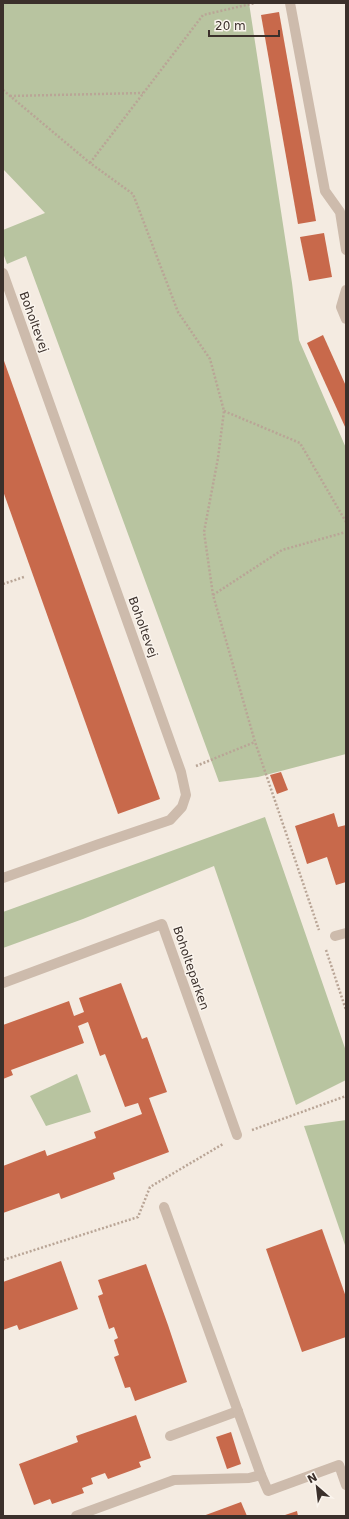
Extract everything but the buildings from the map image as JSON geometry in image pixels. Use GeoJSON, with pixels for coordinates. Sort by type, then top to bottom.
{"type":"FeatureCollection","features":[{"type":"Feature","properties":{"kind":"street"},"geometry":{"type":"LineString","coordinates":[[290,3],[326,191],[340,212],[346,250]]}},
{"type":"Feature","properties":{"kind":"street","name":"Boholtevej"},"geometry":{"type":"LineString","coordinates":[[3,273],[182,772],[186,795],[182,807],[170,820],[3,878]]}},
{"type":"Feature","properties":{"kind":"street"},"geometry":{"type":"LineString","coordinates":[[346,290],[341,307],[346,319]]}},
{"type":"Feature","properties":{"kind":"street","name":"Boholteparken"},"geometry":{"type":"LineString","coordinates":[[3,984],[162,924],[237,1135]]}},
{"type":"Feature","properties":{"kind":"street"},"geometry":{"type":"LineString","coordinates":[[335,936],[346,934]]}},
{"type":"Feature","properties":{"kind":"street"},"geometry":{"type":"LineString","coordinates":[[164,1207],[268,1491],[339,1466],[346,1485]]}},
{"type":"Feature","properties":{"kind":"street"},"geometry":{"type":"LineString","coordinates":[[170,1436],[238,1411]]}},
{"type":"Feature","properties":{"kind":"street"},"geometry":{"type":"LineString","coordinates":[[76,1516],[174,1480],[249,1478],[261,1475]]}},
{"type":"Feature","properties":{"kind":"path"},"geometry":{"type":"LineString","coordinates":[[90,164],[203,15],[255,3]]}},
{"type":"Feature","properties":{"kind":"path"},"geometry":{"type":"LineString","coordinates":[[3,90],[90,164],[133,194],[178,312],[210,359],[224,411],[218,458],[204,532],[213,595],[255,742],[320,932]]}},
{"type":"Feature","properties":{"kind":"path"},"geometry":{"type":"LineString","coordinates":[[10,96],[144,93]]}},
{"type":"Feature","properties":{"kind":"path"},"geometry":{"type":"LineString","coordinates":[[224,411],[300,443],[346,522]]}},
{"type":"Feature","properties":{"kind":"path"},"geometry":{"type":"LineString","coordinates":[[213,595],[282,550],[346,532]]}},
{"type":"Feature","properties":{"kind":"path"},"geometry":{"type":"LineString","coordinates":[[3,584],[24,577]]}},
{"type":"Feature","properties":{"kind":"path"},"geometry":{"type":"LineString","coordinates":[[182,772],[255,742]]}},
{"type":"Feature","properties":{"kind":"path"},"geometry":{"type":"LineString","coordinates":[[325,946],[346,1010]]}},
{"type":"Feature","properties":{"kind":"path"},"geometry":{"type":"LineString","coordinates":[[3,1260],[138,1217],[150,1188],[237,1135],[346,1096]]}},
{"type":"Feature","properties":{"kind":"green space"},"geometry":{"type":"Polygon","coordinates":[[[3,3],[249,3],[292,283],[299,340],[346,448],[346,754],[258,777],[219,782],[26,256],[7,264],[3,253],[3,230],[45,213],[3,169],[3,3]]]}},
{"type":"Feature","properties":{"kind":"green space"},"geometry":{"type":"Polygon","coordinates":[[[265,817],[346,1051],[346,1080],[296,1105],[214,866],[83,919],[3,948],[3,912],[265,817]]]}},
{"type":"Feature","properties":{"kind":"green space"},"geometry":{"type":"Polygon","coordinates":[[[77,1074],[91,1112],[46,1126],[30,1096],[77,1074]]]}},
{"type":"Feature","properties":{"kind":"green space"},"geometry":{"type":"Polygon","coordinates":[[[346,1120],[346,1248],[304,1126],[346,1120]]]}}]}
